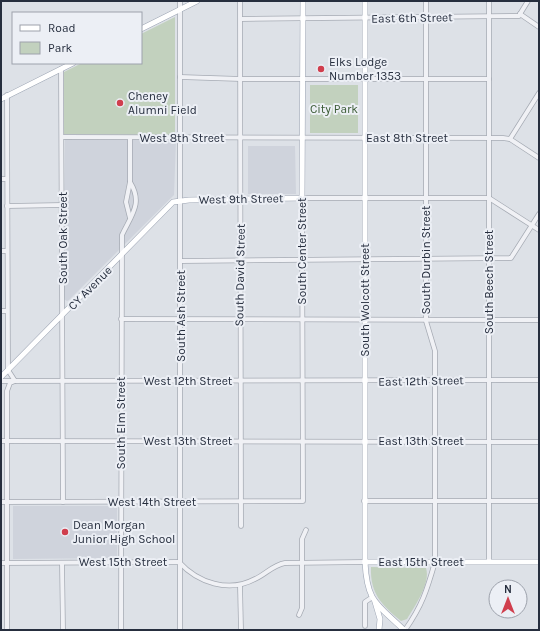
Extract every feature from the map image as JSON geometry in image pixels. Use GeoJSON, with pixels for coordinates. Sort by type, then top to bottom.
{"type":"FeatureCollection","features":[{"type":"Feature","properties":{"kind":"main road"},"geometry":{"type":"LineString","coordinates":[[142,28],[197,1]]}},
{"type":"Feature","properties":{"kind":"main road","name":"South Center Street"},"geometry":{"type":"LineString","coordinates":[[302,198],[303,1]]}},
{"type":"Feature","properties":{"kind":"main road","name":"South Wolcott Street"},"geometry":{"type":"LineString","coordinates":[[365,1],[365,562],[366,582],[380,619],[379,630]]}},
{"type":"Feature","properties":{"kind":"main road"},"geometry":{"type":"LineString","coordinates":[[1,99],[72,64]]}},
{"type":"Feature","properties":{"kind":"main road","name":"West 9th Street"},"geometry":{"type":"LineString","coordinates":[[180,200],[302,198]]}},
{"type":"Feature","properties":{"kind":"main road","name":"CY Avenue"},"geometry":{"type":"LineString","coordinates":[[1,377],[122,256],[173,202],[180,200]]}},
{"type":"Feature","properties":{"kind":"main road","name":"East 15th Street"},"geometry":{"type":"LineString","coordinates":[[365,562],[539,562]]}},
{"type":"Feature","properties":{"kind":"main road"},"geometry":{"type":"LineString","coordinates":[[373,599],[404,630]]}},
{"type":"Feature","properties":{"kind":"street","name":"South Ash Street"},"geometry":{"type":"LineString","coordinates":[[180,1],[180,630]]}},
{"type":"Feature","properties":{"kind":"street","name":"South David Street"},"geometry":{"type":"LineString","coordinates":[[240,1],[241,526]]}},
{"type":"Feature","properties":{"kind":"street","name":"South Durbin Street"},"geometry":{"type":"LineString","coordinates":[[404,630],[419,611],[427,592],[435,562],[435,351],[426,321],[426,1]]}},
{"type":"Feature","properties":{"kind":"street","name":"South Beech Street"},"geometry":{"type":"LineString","coordinates":[[489,1],[489,562]]}},
{"type":"Feature","properties":{"kind":"street"},"geometry":{"type":"LineString","coordinates":[[528,1],[520,14],[539,27]]}},
{"type":"Feature","properties":{"kind":"street","name":"East 6th Street"},"geometry":{"type":"LineString","coordinates":[[241,19],[489,17],[519,16],[520,14]]}},
{"type":"Feature","properties":{"kind":"street","name":"South Oak Street"},"geometry":{"type":"LineString","coordinates":[[61,69],[63,205],[63,502]]}},
{"type":"Feature","properties":{"kind":"street"},"geometry":{"type":"LineString","coordinates":[[180,77],[241,79],[489,79]]}},
{"type":"Feature","properties":{"kind":"street"},"geometry":{"type":"LineString","coordinates":[[7,96],[8,370],[15,381],[10,383],[7,391],[7,630]]}},
{"type":"Feature","properties":{"kind":"street"},"geometry":{"type":"LineString","coordinates":[[538,96],[510,139],[539,158]]}},
{"type":"Feature","properties":{"kind":"street","name":"West 8th Street"},"geometry":{"type":"LineString","coordinates":[[62,137],[303,139]]}},
{"type":"Feature","properties":{"kind":"street","name":"East 8th Street"},"geometry":{"type":"LineString","coordinates":[[303,139],[427,137],[510,139]]}},
{"type":"Feature","properties":{"kind":"street","name":"South Elm Street"},"geometry":{"type":"LineString","coordinates":[[130,138],[130,182],[126,202],[130,218]]}},
{"type":"Feature","properties":{"kind":"street"},"geometry":{"type":"LineString","coordinates":[[1,179],[7,179]]}},
{"type":"Feature","properties":{"kind":"street","name":"South Elm Street"},"geometry":{"type":"LineString","coordinates":[[121,630],[122,235],[137,202],[136,191],[130,182]]}},
{"type":"Feature","properties":{"kind":"street"},"geometry":{"type":"LineString","coordinates":[[302,198],[489,198],[539,230]]}},
{"type":"Feature","properties":{"kind":"street","name":"South Center Street"},"geometry":{"type":"LineString","coordinates":[[302,198],[303,501]]}},
{"type":"Feature","properties":{"kind":"street"},"geometry":{"type":"LineString","coordinates":[[7,206],[63,205]]}},
{"type":"Feature","properties":{"kind":"street"},"geometry":{"type":"LineString","coordinates":[[181,261],[427,260],[511,258],[539,214]]}},
{"type":"Feature","properties":{"kind":"street"},"geometry":{"type":"LineString","coordinates":[[1,251],[7,251]]}},
{"type":"Feature","properties":{"kind":"street"},"geometry":{"type":"LineString","coordinates":[[1,312],[7,311]]}},
{"type":"Feature","properties":{"kind":"street"},"geometry":{"type":"LineString","coordinates":[[121,319],[240,318],[426,321],[539,320]]}},
{"type":"Feature","properties":{"kind":"street","name":"West 12th Street"},"geometry":{"type":"LineString","coordinates":[[1,381],[303,380]]}},
{"type":"Feature","properties":{"kind":"street","name":"East 12th Street"},"geometry":{"type":"LineString","coordinates":[[303,380],[539,380]]}},
{"type":"Feature","properties":{"kind":"street"},"geometry":{"type":"LineString","coordinates":[[1,381],[7,391]]}},
{"type":"Feature","properties":{"kind":"street","name":"West 13th Street"},"geometry":{"type":"LineString","coordinates":[[1,441],[303,442]]}},
{"type":"Feature","properties":{"kind":"street","name":"East 13th Street"},"geometry":{"type":"LineString","coordinates":[[303,442],[539,442]]}},
{"type":"Feature","properties":{"kind":"street","name":"West 14th Street"},"geometry":{"type":"LineString","coordinates":[[1,502],[121,500],[180,502],[303,501]]}},
{"type":"Feature","properties":{"kind":"street"},"geometry":{"type":"LineString","coordinates":[[364,501],[539,501]]}},
{"type":"Feature","properties":{"kind":"street"},"geometry":{"type":"LineString","coordinates":[[299,615],[302,608],[302,539],[306,530]]}},
{"type":"Feature","properties":{"kind":"street","name":"West 15th Street"},"geometry":{"type":"LineString","coordinates":[[1,563],[179,562],[190,573],[209,583],[240,585],[258,578],[276,565],[285,563],[303,563]]}},
{"type":"Feature","properties":{"kind":"street","name":"East 15th Street"},"geometry":{"type":"LineString","coordinates":[[303,563],[365,562]]}},
{"type":"Feature","properties":{"kind":"street"},"geometry":{"type":"LineString","coordinates":[[62,563],[63,630]]}},
{"type":"Feature","properties":{"kind":"street"},"geometry":{"type":"LineString","coordinates":[[240,585],[240,630]]}},
{"type":"Feature","properties":{"kind":"street"},"geometry":{"type":"LineString","coordinates":[[365,626],[365,602],[373,599]]}},
{"type":"Feature","properties":{"kind":"shaded area"},"geometry":{"type":"Polygon","coordinates":[[[65,139],[176,140],[174,195],[67,301],[64,299],[65,139]]]}},
{"type":"Feature","properties":{"kind":"shaded area"},"geometry":{"type":"Polygon","coordinates":[[[248,146],[295,146],[296,194],[248,194],[248,146]]]}},
{"type":"Feature","properties":{"kind":"shaded area","name":"Dean Morgan Junior High School"},"geometry":{"type":"Polygon","coordinates":[[[13,506],[117,506],[117,558],[13,559],[13,506]]]}},
{"type":"Feature","properties":{"kind":"green space","name":"Cheney Alumni Field"},"geometry":{"type":"Polygon","coordinates":[[[175,17],[175,135],[64,134],[64,72],[80,64],[142,64],[142,34],[175,17]]]}},
{"type":"Feature","properties":{"kind":"green space","name":"City Park"},"geometry":{"type":"Polygon","coordinates":[[[310,85],[358,85],[358,133],[310,133],[310,85]]]}},
{"type":"Feature","properties":{"kind":"green space"},"geometry":{"type":"Polygon","coordinates":[[[371,567],[426,568],[427,574],[424,587],[418,601],[407,619],[401,621],[388,610],[378,598],[373,585],[371,567]]]}},
{"type":"Feature","properties":{"kind":"place","name":"Elks Lodge Number 1353"},"geometry":{"type":"Point","coordinates":[321,69]}},
{"type":"Feature","properties":{"kind":"place","name":"Cheney Alumni Field"},"geometry":{"type":"Point","coordinates":[120,103]}},
{"type":"Feature","properties":{"kind":"place","name":"Dean Morgan Junior High School"},"geometry":{"type":"Point","coordinates":[65,532]}}]}
